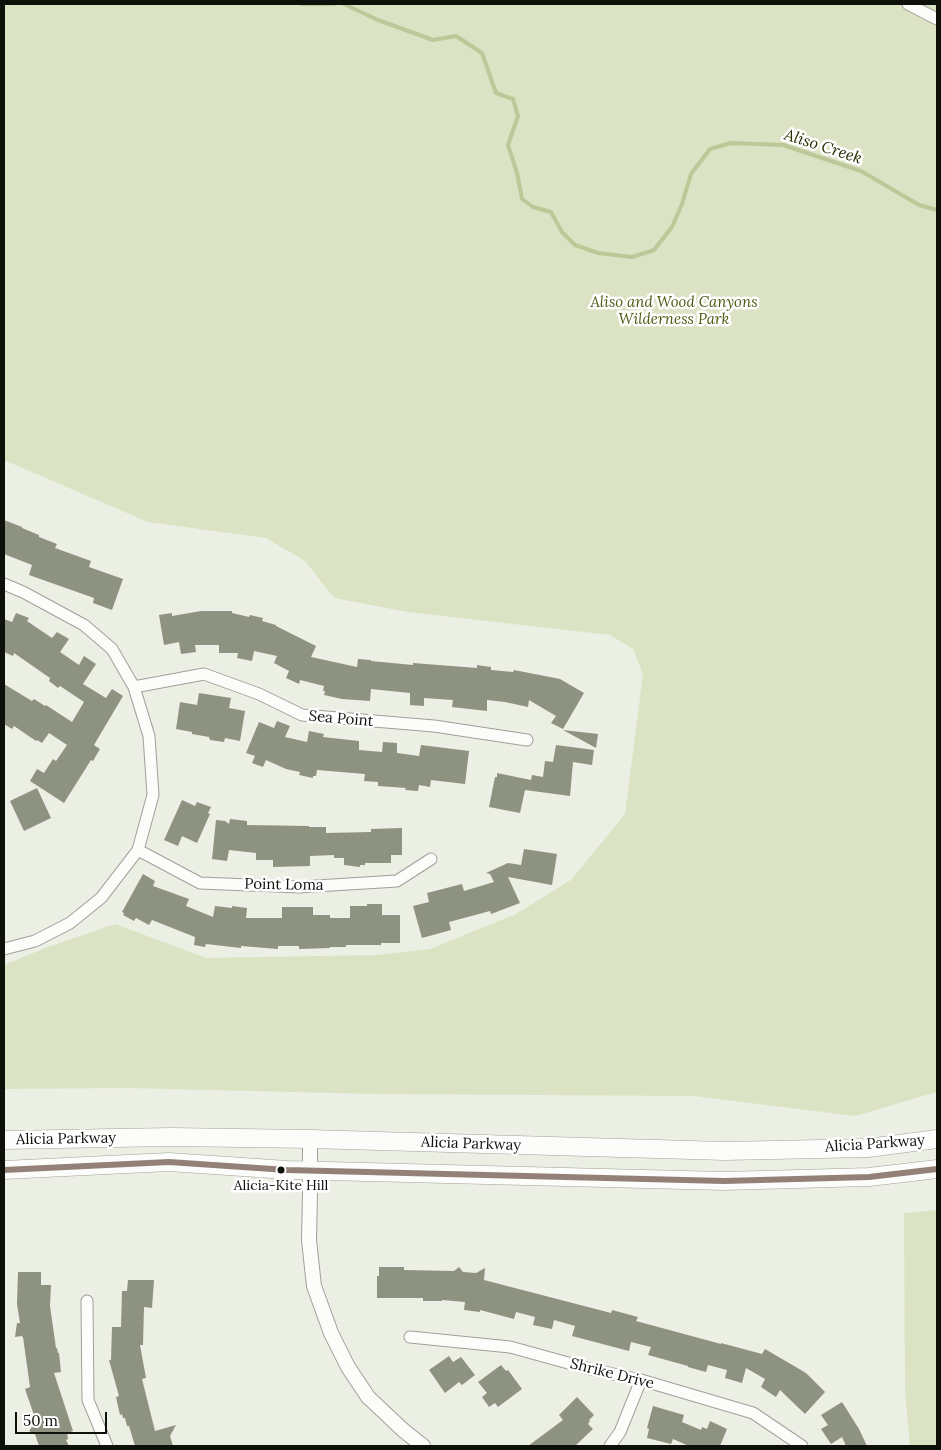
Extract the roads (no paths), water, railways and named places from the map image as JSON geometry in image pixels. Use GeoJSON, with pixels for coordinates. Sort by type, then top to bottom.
{"type":"FeatureCollection","features":[{"type":"Feature","properties":{"kind":"main road","name":"Alicia Parkway"},"geometry":{"type":"LineString","coordinates":[[4,1140],[310,1139],[725,1151],[868,1148],[937,1140]]}},
{"type":"Feature","properties":{"kind":"main road","name":"Alicia Parkway"},"geometry":{"type":"LineString","coordinates":[[4,1170],[169,1162],[310,1171],[724,1181],[869,1177],[937,1169]]}},
{"type":"Feature","properties":{"kind":"street"},"geometry":{"type":"LineString","coordinates":[[908,4],[937,19]]}},
{"type":"Feature","properties":{"kind":"street"},"geometry":{"type":"LineString","coordinates":[[4,584],[23,592],[84,625],[112,650],[134,687],[149,736],[153,795],[138,850],[101,898],[70,923],[35,941],[4,949]]}},
{"type":"Feature","properties":{"kind":"street","name":"Sea Point"},"geometry":{"type":"LineString","coordinates":[[134,687],[204,674],[259,694],[302,716],[434,726],[527,740]]}},
{"type":"Feature","properties":{"kind":"street","name":"Point Loma"},"geometry":{"type":"LineString","coordinates":[[138,850],[200,882],[300,887],[397,881],[431,859]]}},
{"type":"Feature","properties":{"kind":"street"},"geometry":{"type":"LineString","coordinates":[[310,1139],[308,1240],[314,1286],[331,1333],[348,1366],[368,1397],[423,1446]]}},
{"type":"Feature","properties":{"kind":"street"},"geometry":{"type":"LineString","coordinates":[[87,1301],[88,1400],[108,1446]]}},
{"type":"Feature","properties":{"kind":"street","name":"Shrike Drive"},"geometry":{"type":"LineString","coordinates":[[410,1336],[510,1348],[641,1380],[753,1413],[802,1446]]}},
{"type":"Feature","properties":{"kind":"street"},"geometry":{"type":"LineString","coordinates":[[610,1446],[620,1432],[641,1380]]}},
{"type":"Feature","properties":{"kind":"waterway","name":"Aliso Creek"},"geometry":{"type":"LineString","coordinates":[[302,4],[334,4]]}},
{"type":"Feature","properties":{"kind":"waterway","name":"Aliso Creek"},"geometry":{"type":"LineString","coordinates":[[344,4],[378,20],[433,40],[456,36],[482,53],[496,93],[513,99],[518,116],[508,145],[517,173],[522,199],[533,207],[551,212],[562,232],[575,245],[598,253],[632,257],[654,250],[672,227],[682,204],[691,174],[710,149],[731,143],[783,145],[861,171],[919,205],[937,210]]}},
{"type":"Feature","properties":{"kind":"place","name":"Alicia-Kite Hill"},"geometry":{"type":"Point","coordinates":[281,1170]}},
{"type":"Feature","properties":{"kind":"park label","name":"Aliso and Wood Canyons Wilderness Park"},"geometry":{"type":"Point","coordinates":[674,312]}}]}
